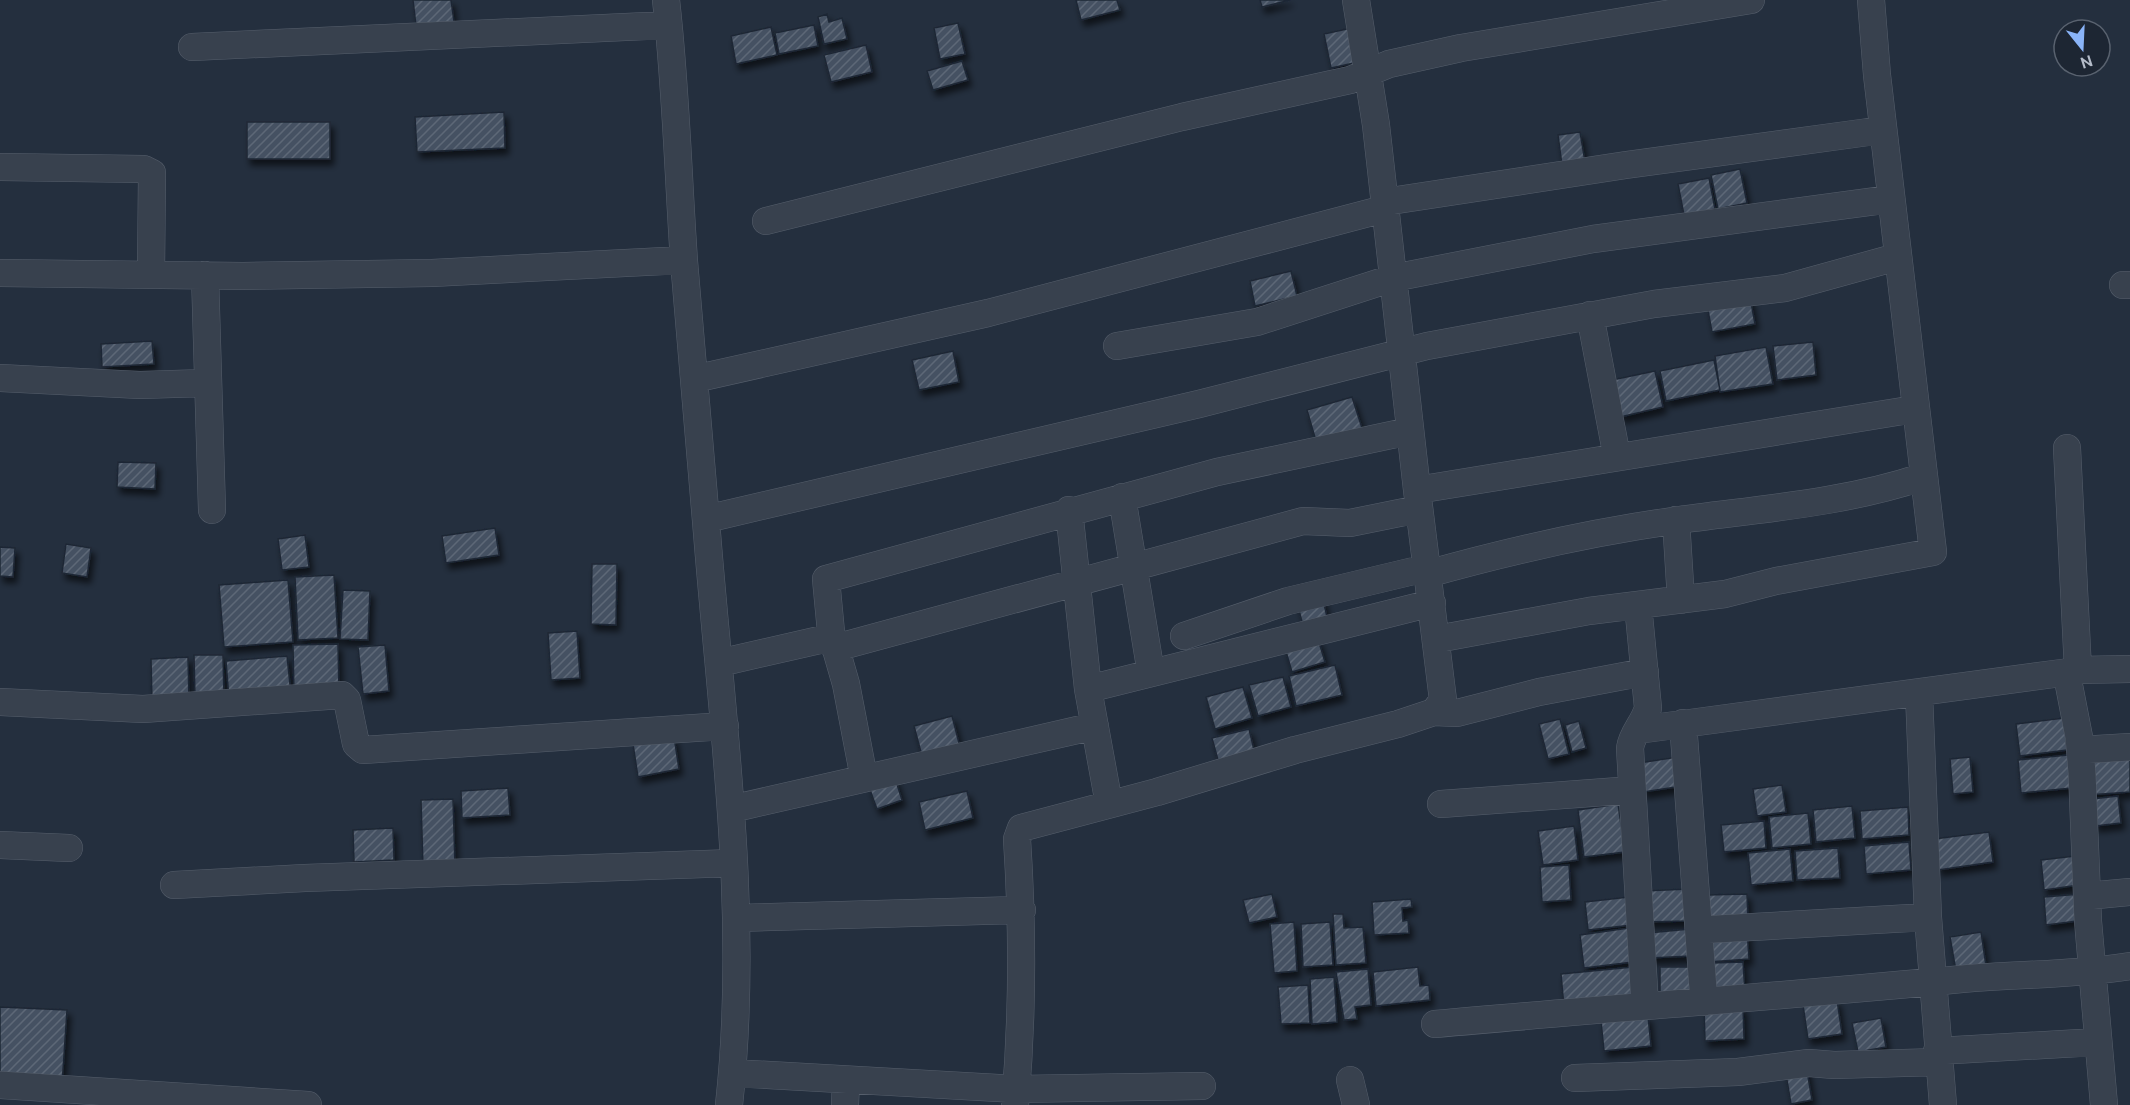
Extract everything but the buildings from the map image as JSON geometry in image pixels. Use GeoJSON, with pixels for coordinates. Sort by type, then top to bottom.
{"type":"FeatureCollection","features":[{"type":"Feature","properties":{"kind":"street"},"geometry":{"type":"LineString","coordinates":[[1356,0],[1376,125],[1418,500],[1444,693],[1440,707],[1434,712]]}},
{"type":"Feature","properties":{"kind":"street"},"geometry":{"type":"LineString","coordinates":[[766,221],[1182,117],[1350,80],[1389,64],[1461,48],[1751,0]]}},
{"type":"Feature","properties":{"kind":"street"},"geometry":{"type":"LineString","coordinates":[[1437,639],[1589,610],[1681,600],[1933,552],[1922,477],[1897,257],[1871,0]]}},
{"type":"Feature","properties":{"kind":"street"},"geometry":{"type":"LineString","coordinates":[[192,47],[667,13],[678,115],[684,260],[731,809],[738,963],[733,1073],[729,1105]]}},
{"type":"Feature","properties":{"kind":"street"},"geometry":{"type":"LineString","coordinates":[[694,378],[988,313],[1384,205],[1626,165],[1883,130]]}},
{"type":"Feature","properties":{"kind":"street"},"geometry":{"type":"LineString","coordinates":[[0,167],[144,169],[152,173],[151,275]]}},
{"type":"Feature","properties":{"kind":"street"},"geometry":{"type":"LineString","coordinates":[[1118,346],[1257,322],[1393,278],[1593,239],[1891,199]]}},
{"type":"Feature","properties":{"kind":"street"},"geometry":{"type":"LineString","coordinates":[[706,519],[1199,404],[1402,352],[1590,315],[1785,288],[1897,257]]}},
{"type":"Feature","properties":{"kind":"street"},"geometry":{"type":"LineString","coordinates":[[0,273],[205,275],[432,273],[684,260]]}},
{"type":"Feature","properties":{"kind":"street"},"geometry":{"type":"LineString","coordinates":[[205,275],[206,383],[212,510]]}},
{"type":"Feature","properties":{"kind":"street"},"geometry":{"type":"LineString","coordinates":[[1590,315],[1617,457]]}},
{"type":"Feature","properties":{"kind":"street"},"geometry":{"type":"LineString","coordinates":[[0,378],[140,385],[206,383]]}},
{"type":"Feature","properties":{"kind":"street"},"geometry":{"type":"LineString","coordinates":[[719,663],[824,639],[833,640],[1076,582],[1303,521],[1350,523],[1418,500],[1617,457],[1915,409]]}},
{"type":"Feature","properties":{"kind":"street"},"geometry":{"type":"LineString","coordinates":[[864,778],[846,684],[833,640],[825,587],[826,579],[1069,510],[1228,469],[1410,430]]}},
{"type":"Feature","properties":{"kind":"street"},"geometry":{"type":"LineString","coordinates":[[2067,448],[2074,671]]}},
{"type":"Feature","properties":{"kind":"street"},"geometry":{"type":"LineString","coordinates":[[1184,636],[1304,597],[1543,543],[1676,520],[1842,498],[1881,491],[1922,477]]}},
{"type":"Feature","properties":{"kind":"street"},"geometry":{"type":"LineString","coordinates":[[1122,497],[1151,673]]}},
{"type":"Feature","properties":{"kind":"street"},"geometry":{"type":"LineString","coordinates":[[1069,510],[1088,689],[1109,804]]}},
{"type":"Feature","properties":{"kind":"street"},"geometry":{"type":"LineString","coordinates":[[1676,520],[1681,600]]}},
{"type":"Feature","properties":{"kind":"street"},"geometry":{"type":"LineString","coordinates":[[1088,689],[1432,603]]}},
{"type":"Feature","properties":{"kind":"street"},"geometry":{"type":"LineString","coordinates":[[1638,605],[1648,708],[1631,740],[1630,748],[1645,1006]]}},
{"type":"Feature","properties":{"kind":"street"},"geometry":{"type":"LineString","coordinates":[[1638,730],[1683,723],[1746,718],[2074,671],[2130,669]]}},
{"type":"Feature","properties":{"kind":"street"},"geometry":{"type":"LineString","coordinates":[[2074,671],[2067,675],[2080,750],[2092,972],[2104,1105]]}},
{"type":"Feature","properties":{"kind":"street"},"geometry":{"type":"LineString","coordinates":[[1016,1097],[1021,1030],[1022,910],[1017,838],[1021,828],[1434,712],[1457,713],[1539,692],[1645,672]]}},
{"type":"Feature","properties":{"kind":"street"},"geometry":{"type":"LineString","coordinates":[[1919,694],[1928,917],[1937,1056],[1943,1105]]}},
{"type":"Feature","properties":{"kind":"street"},"geometry":{"type":"LineString","coordinates":[[0,702],[143,709],[342,695],[347,700],[356,744],[363,750],[725,726]]}},
{"type":"Feature","properties":{"kind":"street"},"geometry":{"type":"LineString","coordinates":[[1683,723],[1704,1002]]}},
{"type":"Feature","properties":{"kind":"street"},"geometry":{"type":"LineString","coordinates":[[731,809],[1095,726]]}},
{"type":"Feature","properties":{"kind":"street"},"geometry":{"type":"LineString","coordinates":[[2080,750],[2130,747]]}},
{"type":"Feature","properties":{"kind":"street"},"geometry":{"type":"LineString","coordinates":[[1440,804],[1632,790]]}},
{"type":"Feature","properties":{"kind":"street"},"geometry":{"type":"LineString","coordinates":[[0,845],[69,848]]}},
{"type":"Feature","properties":{"kind":"street"},"geometry":{"type":"LineString","coordinates":[[174,885],[387,874],[733,863]]}},
{"type":"Feature","properties":{"kind":"street"},"geometry":{"type":"LineString","coordinates":[[2087,896],[2130,892]]}},
{"type":"Feature","properties":{"kind":"street"},"geometry":{"type":"LineString","coordinates":[[736,918],[1022,910]]}},
{"type":"Feature","properties":{"kind":"street"},"geometry":{"type":"LineString","coordinates":[[1699,930],[1928,917]]}},
{"type":"Feature","properties":{"kind":"street"},"geometry":{"type":"LineString","coordinates":[[1435,1024],[2024,974],[2092,972],[2130,966]]}},
{"type":"Feature","properties":{"kind":"street"},"geometry":{"type":"LineString","coordinates":[[1575,1078],[1738,1072],[1809,1063],[1834,1065],[2097,1042]]}},
{"type":"Feature","properties":{"kind":"street"},"geometry":{"type":"LineString","coordinates":[[733,1073],[846,1092],[1016,1097],[1202,1086]]}},
{"type":"Feature","properties":{"kind":"street"},"geometry":{"type":"LineString","coordinates":[[0,1085],[308,1105]]}}]}
